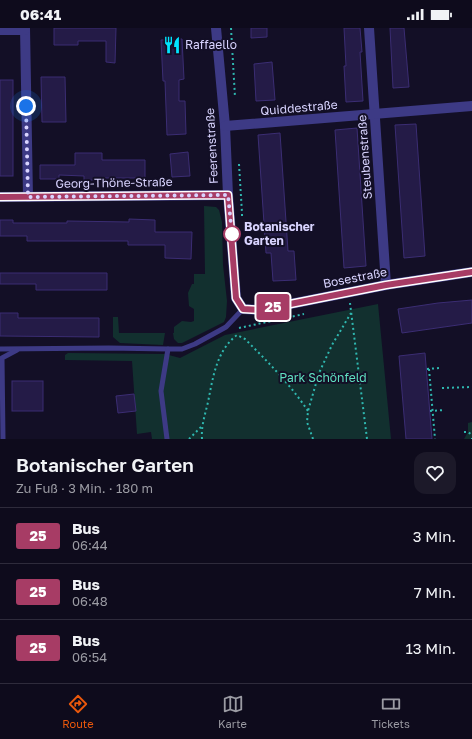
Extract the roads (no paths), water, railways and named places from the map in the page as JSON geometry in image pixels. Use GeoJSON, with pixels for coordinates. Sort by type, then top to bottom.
{"type":"FeatureCollection","features":[{"type":"Feature","properties":{"kind":"street","name":"Feerenstraße"},"geometry":{"type":"LineString","coordinates":[[216,28],[225,126],[228,195],[236,298],[243,309]]}},
{"type":"Feature","properties":{"kind":"street","name":"Steubenstraße"},"geometry":{"type":"LineString","coordinates":[[370,28],[386,285]]}},
{"type":"Feature","properties":{"kind":"street"},"geometry":{"type":"LineString","coordinates":[[0,30],[25,29],[28,197]]}},
{"type":"Feature","properties":{"kind":"street","name":"Quiddestraße"},"geometry":{"type":"LineString","coordinates":[[225,126],[472,106]]}},
{"type":"Feature","properties":{"kind":"street","name":"Georg-Thöne-Straße"},"geometry":{"type":"LineString","coordinates":[[0,197],[228,195]]}},
{"type":"Feature","properties":{"kind":"street","name":"Bosestraße"},"geometry":{"type":"LineString","coordinates":[[243,309],[260,310],[386,285],[472,272]]}},
{"type":"Feature","properties":{"kind":"lane"},"geometry":{"type":"LineString","coordinates":[[0,349],[182,349],[195,344],[226,327],[243,309]]}},
{"type":"Feature","properties":{"kind":"lane"},"geometry":{"type":"LineString","coordinates":[[3,439],[1,417],[2,358],[18,349]]}},
{"type":"Feature","properties":{"kind":"lane"},"geometry":{"type":"LineString","coordinates":[[167,439],[161,391],[168,349]]}},
{"type":"Feature","properties":{"kind":"place","name":"Raffaello"},"geometry":{"type":"Point","coordinates":[172,45]}},
{"type":"Feature","properties":{"kind":"place","name":"Botanischer Garten"},"geometry":{"type":"Point","coordinates":[232,234]}},
{"type":"Feature","properties":{"kind":"park label","name":"Park Schönfeld"},"geometry":{"type":"Point","coordinates":[323,378]}}]}
